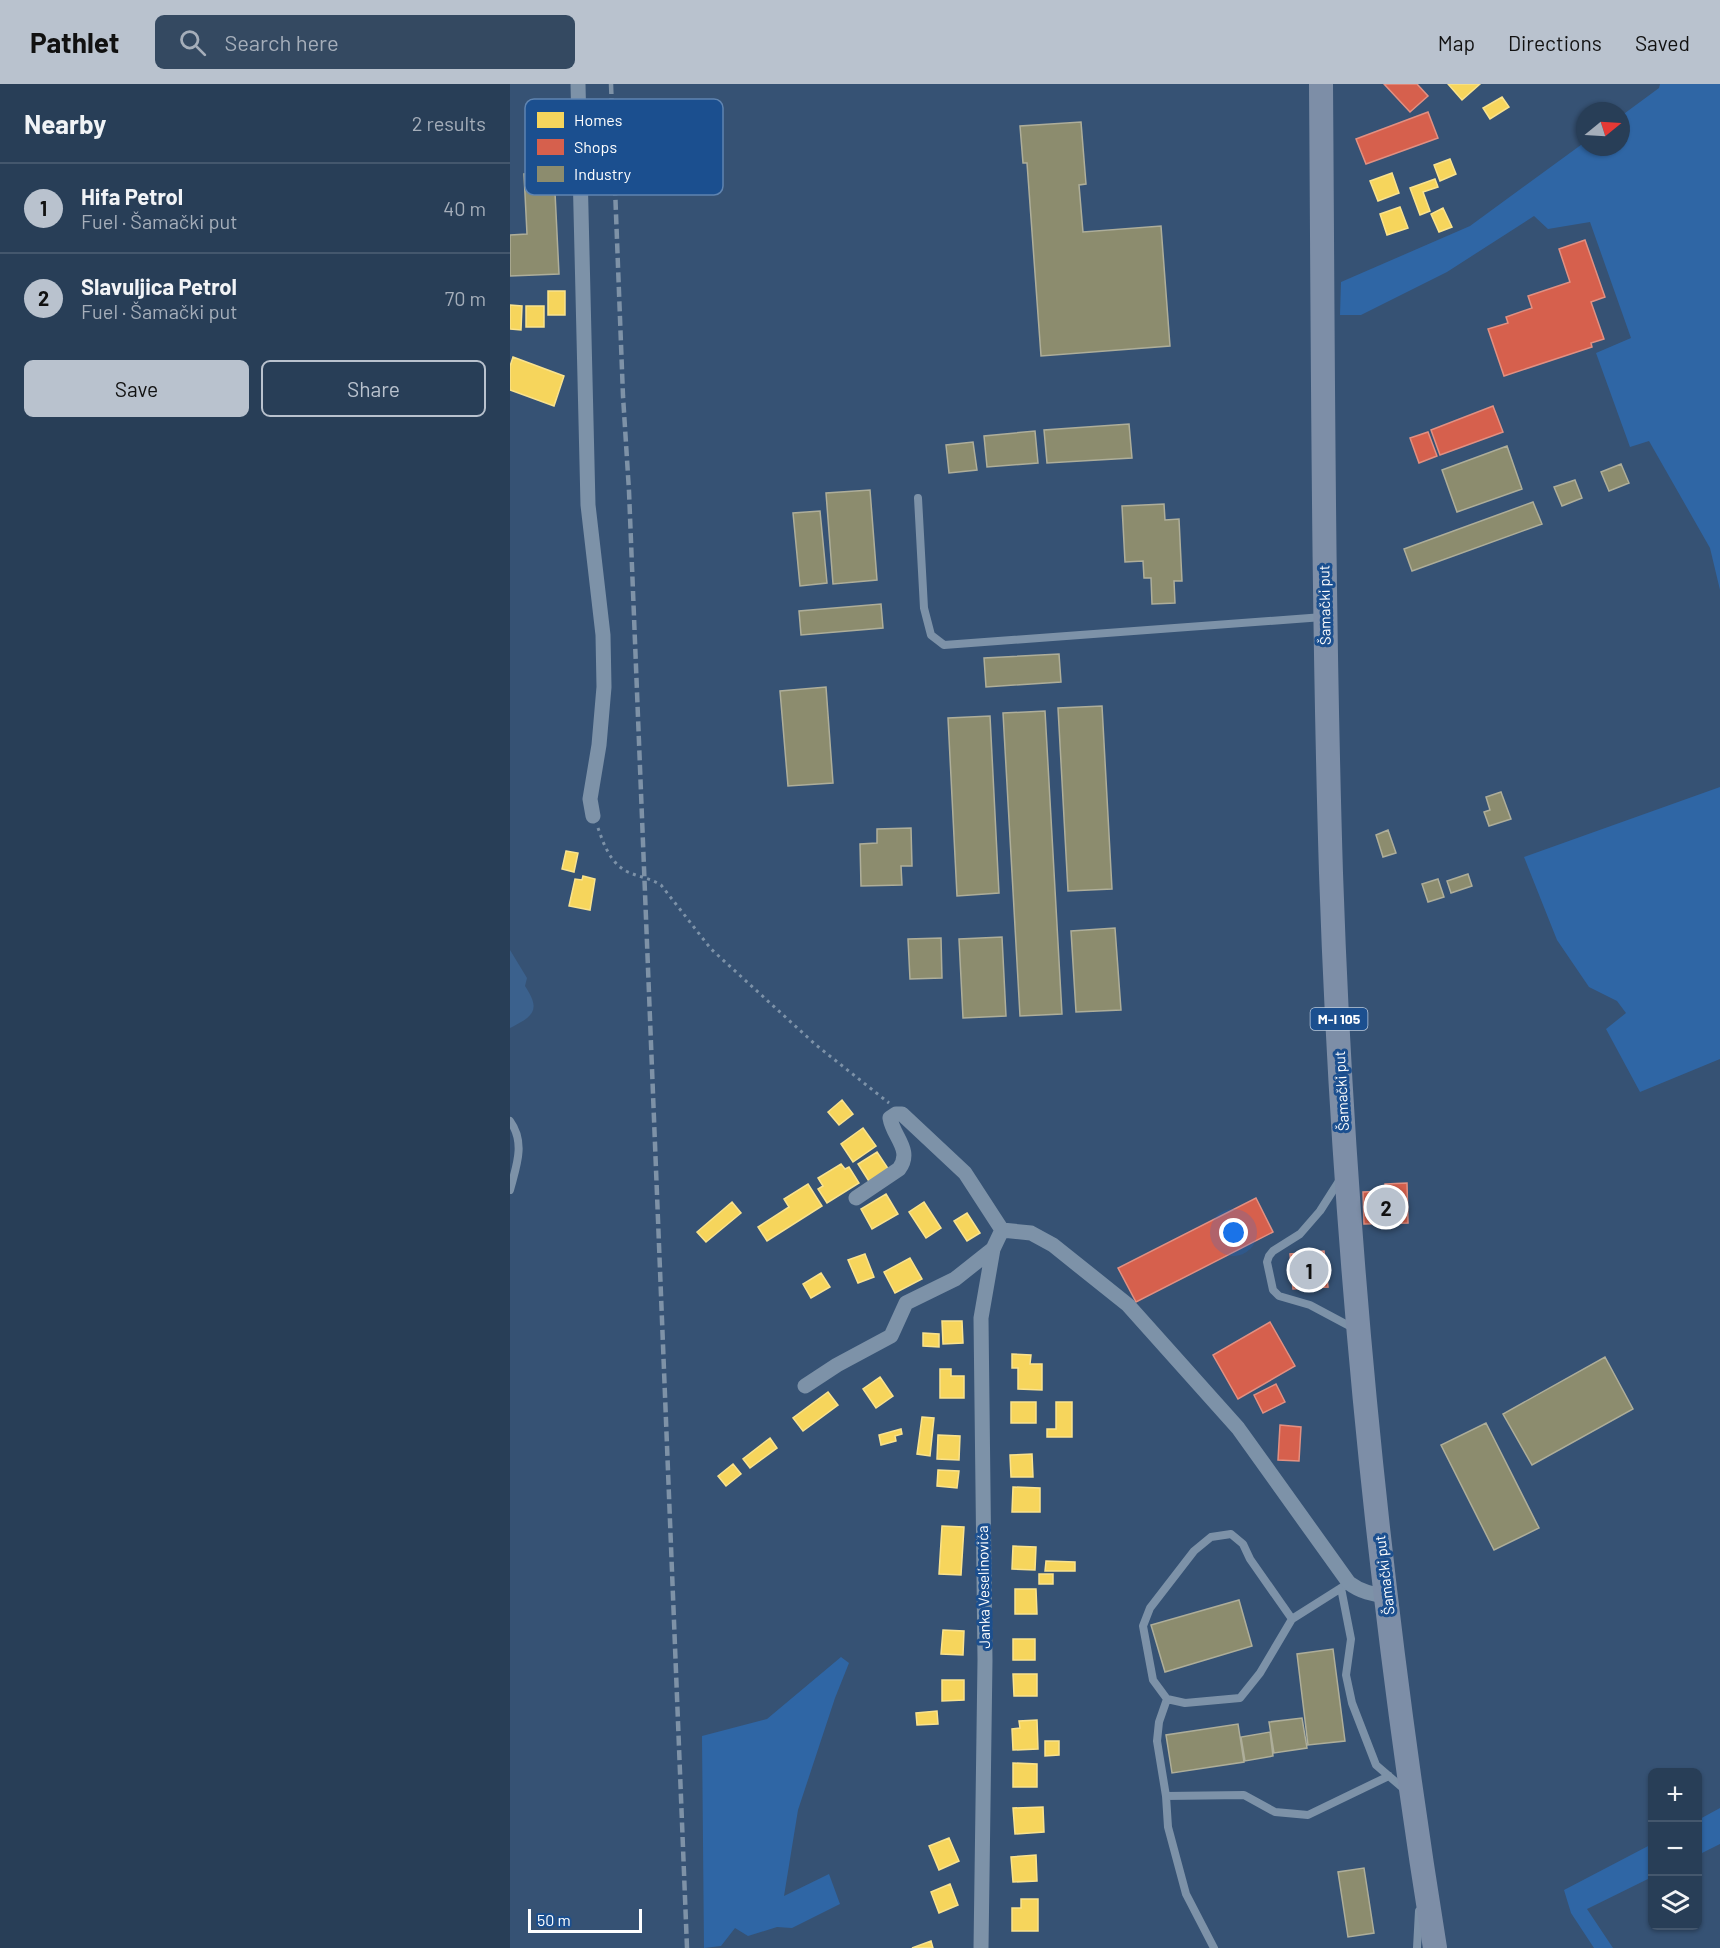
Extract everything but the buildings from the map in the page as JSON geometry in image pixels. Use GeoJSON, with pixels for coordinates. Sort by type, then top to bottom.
{"type":"FeatureCollection","features":[{"type":"Feature","properties":{"kind":"main road","name":"Šamački put"},"geometry":{"type":"LineString","coordinates":[[1321,84],[1325,616],[1332,878],[1346,1169],[1368,1425],[1387,1596],[1423,1871],[1436,1948]]}},
{"type":"Feature","properties":{"kind":"street"},"geometry":{"type":"LineString","coordinates":[[578,84],[578,99]]}},
{"type":"Feature","properties":{"kind":"street"},"geometry":{"type":"LineString","coordinates":[[581,195],[588,506],[603,635],[604,687],[590,799],[593,816]]}},
{"type":"Feature","properties":{"kind":"street"},"geometry":{"type":"LineString","coordinates":[[856,1198],[899,1169],[903,1163],[902,1144],[890,1118],[892,1115],[902,1114],[965,1173],[1002,1230],[1031,1233],[1053,1245],[1128,1305],[1238,1428],[1345,1586],[1368,1594],[1387,1596]]}},
{"type":"Feature","properties":{"kind":"street","name":"Janka Veselinovića"},"geometry":{"type":"LineString","coordinates":[[981,1948],[985,1660],[981,1318],[993,1249],[1002,1230]]}},
{"type":"Feature","properties":{"kind":"street"},"geometry":{"type":"LineString","coordinates":[[805,1386],[837,1365],[891,1336],[906,1302],[955,1280],[993,1249]]}},
{"type":"Feature","properties":{"kind":"lane"},"geometry":{"type":"LineString","coordinates":[[918,498],[924,608],[931,635],[944,645],[1325,616]]}},
{"type":"Feature","properties":{"kind":"lane"},"geometry":{"type":"LineString","coordinates":[[510,1121],[515,1129],[520,1149],[510,1190]]}},
{"type":"Feature","properties":{"kind":"lane"},"geometry":{"type":"LineString","coordinates":[[1346,1169],[1320,1211],[1300,1234],[1273,1251],[1267,1262],[1273,1290],[1279,1296],[1310,1305],[1360,1331]]}},
{"type":"Feature","properties":{"kind":"lane"},"geometry":{"type":"LineString","coordinates":[[1292,1619],[1251,1559],[1244,1544],[1231,1534],[1211,1537],[1194,1551],[1150,1608],[1143,1626],[1153,1680],[1167,1699],[1185,1703],[1240,1698],[1260,1673],[1292,1619],[1345,1586],[1351,1639],[1346,1675],[1352,1703],[1376,1765],[1413,1797]]}},
{"type":"Feature","properties":{"kind":"lane"},"geometry":{"type":"LineString","coordinates":[[1167,1699],[1159,1722],[1157,1741],[1166,1796],[1168,1827],[1186,1894],[1214,1948]]}},
{"type":"Feature","properties":{"kind":"lane"},"geometry":{"type":"LineString","coordinates":[[1166,1796],[1244,1795],[1275,1812],[1308,1815],[1389,1776]]}},
{"type":"Feature","properties":{"kind":"lane"},"geometry":{"type":"LineString","coordinates":[[1417,1948],[1423,1871]]}},
{"type":"Feature","properties":{"kind":"path"},"geometry":{"type":"LineString","coordinates":[[593,816],[612,860],[626,871],[661,885],[711,949],[816,1045],[902,1114]]}},
{"type":"Feature","properties":{"kind":"shaded area"},"geometry":{"type":"Polygon","coordinates":[[[1660,84],[1720,84],[1720,590],[1710,548],[1649,441],[1630,447],[1596,353],[1631,338],[1590,222],[1548,229],[1534,216],[1447,272],[1361,315],[1340,315],[1341,282],[1470,226],[1576,149],[1576,156],[1630,156],[1630,109],[1659,88],[1660,84]]]}},
{"type":"Feature","properties":{"kind":"shaded area"},"geometry":{"type":"Polygon","coordinates":[[[1720,787],[1720,1059],[1640,1092],[1606,1029],[1626,1013],[1617,1001],[1589,987],[1557,940],[1524,857],[1720,787]]]}},
{"type":"Feature","properties":{"kind":"shaded area"},"geometry":{"type":"Polygon","coordinates":[[[510,950],[527,978],[525,986],[534,1007],[530,1016],[510,1028],[510,950]]]}},
{"type":"Feature","properties":{"kind":"shaded area"},"geometry":{"type":"Polygon","coordinates":[[[841,1657],[849,1663],[798,1810],[784,1896],[829,1874],[840,1904],[792,1928],[777,1927],[748,1936],[735,1928],[721,1946],[704,1948],[702,1736],[767,1719],[841,1657]]]}},
{"type":"Feature","properties":{"kind":"shaded area"},"geometry":{"type":"Polygon","coordinates":[[[1720,1808],[1720,1844],[1702,1853],[1702,1822],[1702,1818],[1720,1808]]]}},
{"type":"Feature","properties":{"kind":"shaded area"},"geometry":{"type":"Polygon","coordinates":[[[1648,1846],[1648,1879],[1587,1909],[1613,1948],[1594,1948],[1571,1913],[1564,1890],[1648,1846]]]}},
{"type":"Feature","properties":{"kind":"railway"},"geometry":{"type":"LineString","coordinates":[[611,84],[612,99]]}},
{"type":"Feature","properties":{"kind":"railway"},"geometry":{"type":"LineString","coordinates":[[615,195],[687,1948]]}},
{"type":"Feature","properties":{"kind":"place","name":"Slavuljica Petrol"},"geometry":{"type":"Point","coordinates":[1386,1207]}},
{"type":"Feature","properties":{"kind":"place","name":"Hifa Petrol"},"geometry":{"type":"Point","coordinates":[1309,1270]}}]}
